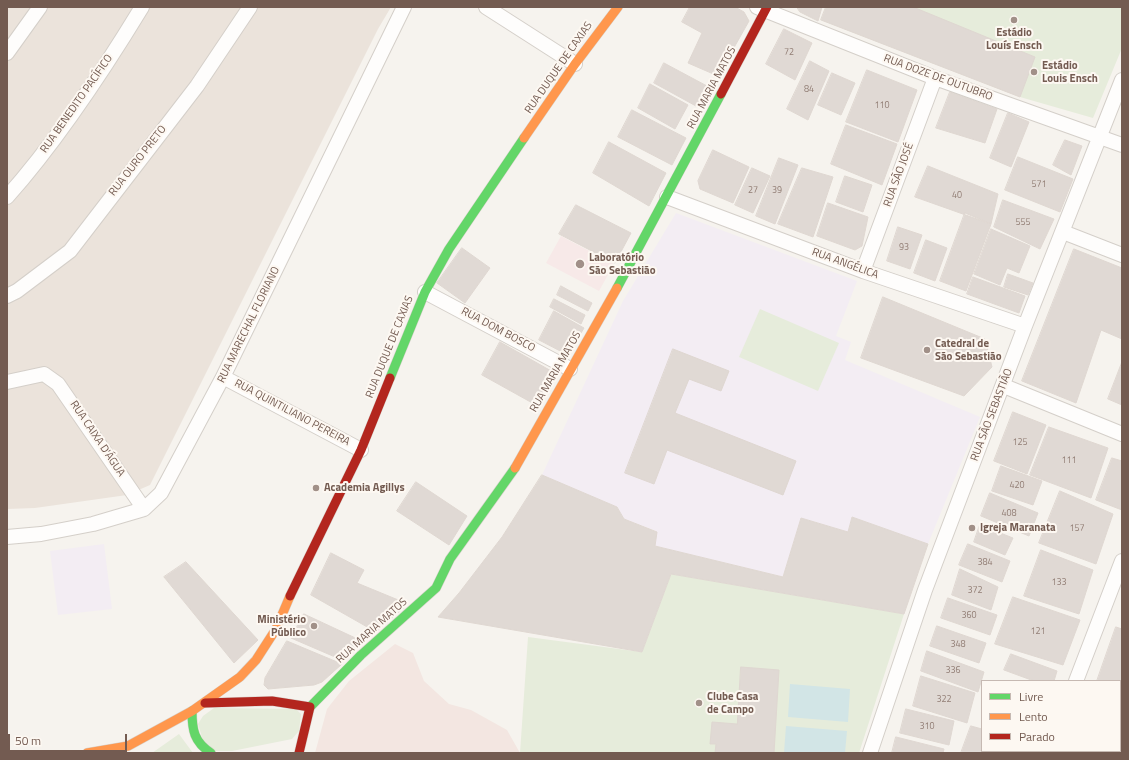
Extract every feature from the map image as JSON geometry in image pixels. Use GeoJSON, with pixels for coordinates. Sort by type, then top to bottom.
{"type":"FeatureCollection","features":[{"type":"Feature","properties":{"kind":"main road","name":"RUA DUQUE DE CAXIAS"},"geometry":{"type":"LineString","coordinates":[[87,753],[128,746],[192,711],[240,677],[256,660],[276,629],[299,576],[361,450],[425,292],[449,249],[575,64],[618,7]]}},
{"type":"Feature","properties":{"kind":"main road","name":"RUA MARIA MATOS"},"geometry":{"type":"LineString","coordinates":[[310,707],[362,655],[428,597],[436,588],[450,559],[514,470],[570,369],[634,260],[763,9]]}},
{"type":"Feature","properties":{"kind":"main road"},"geometry":{"type":"LineString","coordinates":[[205,703],[234,701],[296,703],[310,707],[299,753]]}},
{"type":"Feature","properties":{"kind":"main road"},"geometry":{"type":"LineString","coordinates":[[192,711],[192,734],[204,749],[211,753]]}},
{"type":"Feature","properties":{"kind":"street"},"geometry":{"type":"LineString","coordinates":[[7,52],[40,7]]}},
{"type":"Feature","properties":{"kind":"street","name":"RUA BENEDITO PACÍFICO"},"geometry":{"type":"LineString","coordinates":[[7,197],[33,168],[119,45],[142,7]]}},
{"type":"Feature","properties":{"kind":"street","name":"RUA OURO PRETO"},"geometry":{"type":"LineString","coordinates":[[7,296],[17,291],[70,251],[197,86],[250,7]]}},
{"type":"Feature","properties":{"kind":"street","name":"RUA MARECHAL FLORIANO"},"geometry":{"type":"LineString","coordinates":[[7,537],[41,534],[93,524],[144,509],[161,493],[223,377],[404,7]]}},
{"type":"Feature","properties":{"kind":"street"},"geometry":{"type":"LineString","coordinates":[[486,7],[575,64]]}},
{"type":"Feature","properties":{"kind":"street","name":"RUA DOZE DE OUTUBRO"},"geometry":{"type":"LineString","coordinates":[[763,9],[935,78],[1122,145]]}},
{"type":"Feature","properties":{"kind":"street","name":"RUA SÃO JOSÉ"},"geometry":{"type":"LineString","coordinates":[[863,271],[935,78]]}},
{"type":"Feature","properties":{"kind":"street","name":"RUA SÃO SEBASTIÃO"},"geometry":{"type":"LineString","coordinates":[[870,753],[925,590],[1004,386],[1025,326],[1101,137],[1122,80]]}},
{"type":"Feature","properties":{"kind":"street","name":"RUA ANGÉLICA"},"geometry":{"type":"LineString","coordinates":[[667,197],[863,271],[1025,326]]}},
{"type":"Feature","properties":{"kind":"street"},"geometry":{"type":"LineString","coordinates":[[1063,232],[1122,255]]}},
{"type":"Feature","properties":{"kind":"street","name":"RUA DOM BOSCO"},"geometry":{"type":"LineString","coordinates":[[425,292],[570,369]]}},
{"type":"Feature","properties":{"kind":"street","name":"RUA CAIXA D'ÁGUA"},"geometry":{"type":"LineString","coordinates":[[7,382],[44,374],[58,384],[144,509]]}},
{"type":"Feature","properties":{"kind":"street","name":"RUA QUINTILIANO PEREIRA"},"geometry":{"type":"LineString","coordinates":[[223,377],[361,450]]}},
{"type":"Feature","properties":{"kind":"street"},"geometry":{"type":"LineString","coordinates":[[1004,386],[1122,434]]}},
{"type":"Feature","properties":{"kind":"street"},"geometry":{"type":"LineString","coordinates":[[1076,680],[1122,561]]}},
{"type":"Feature","properties":{"kind":"shaded area"},"geometry":{"type":"Polygon","coordinates":[[[7,7],[391,7],[378,29],[150,485],[127,495],[35,508],[7,509],[7,7]]]}},
{"type":"Feature","properties":{"kind":"shaded area"},"geometry":{"type":"Polygon","coordinates":[[[676,213],[857,281],[836,336],[851,342],[845,360],[980,417],[928,544],[852,517],[848,532],[801,518],[783,577],[655,546],[656,531],[624,519],[617,507],[542,475],[623,301],[676,213]]]}},
{"type":"Feature","properties":{"kind":"shaded area","name":"Laboratório São Sebastião"},"geometry":{"type":"Polygon","coordinates":[[[561,236],[614,264],[599,291],[546,263],[561,236]]]}},
{"type":"Feature","properties":{"kind":"shaded area"},"geometry":{"type":"Polygon","coordinates":[[[104,544],[112,609],[58,615],[50,551],[104,544]]]}},
{"type":"Feature","properties":{"kind":"shaded area"},"geometry":{"type":"Polygon","coordinates":[[[395,644],[413,653],[424,681],[449,704],[471,710],[507,730],[520,753],[315,753],[327,709],[349,681],[395,644]]]}},
{"type":"Feature","properties":{"kind":"shaded area"},"geometry":{"type":"Polygon","coordinates":[[[790,684],[850,689],[848,722],[788,717],[790,684]]]}},
{"type":"Feature","properties":{"kind":"shaded area"},"geometry":{"type":"Polygon","coordinates":[[[786,726],[847,731],[845,753],[784,753],[786,726]]]}},
{"type":"Feature","properties":{"kind":"green space","name":"Estádio Louis Ensch"},"geometry":{"type":"Polygon","coordinates":[[[826,7],[1122,7],[1122,48],[1093,118],[1020,97],[821,20],[826,7]]]}},
{"type":"Feature","properties":{"kind":"green space"},"geometry":{"type":"Polygon","coordinates":[[[760,309],[839,343],[818,391],[739,357],[760,309]]]}},
{"type":"Feature","properties":{"kind":"green space","name":"Clube Casa de Campo"},"geometry":{"type":"Polygon","coordinates":[[[671,574],[904,614],[859,753],[520,753],[528,637],[642,652],[671,574]]]}},
{"type":"Feature","properties":{"kind":"green space"},"geometry":{"type":"Polygon","coordinates":[[[214,708],[296,709],[301,714],[299,731],[292,739],[232,751],[216,751],[204,744],[198,724],[203,716],[214,708]]]}},
{"type":"Feature","properties":{"kind":"green space"},"geometry":{"type":"Polygon","coordinates":[[[179,734],[193,753],[152,753],[179,734]]]}},
{"type":"Feature","properties":{"kind":"building"},"geometry":{"type":"Polygon","coordinates":[[[690,7],[735,7],[744,12],[749,21],[718,76],[688,63],[702,33],[682,22],[690,7]]]}},
{"type":"Feature","properties":{"kind":"building"},"geometry":{"type":"Polygon","coordinates":[[[797,7],[822,7],[818,21],[800,12],[797,7]]]}},
{"type":"Feature","properties":{"kind":"building"},"geometry":{"type":"Polygon","coordinates":[[[826,7],[913,7],[1035,57],[1020,97],[821,20],[826,7]]]}},
{"type":"Feature","properties":{"kind":"building"},"geometry":{"type":"Polygon","coordinates":[[[784,29],[812,43],[795,80],[766,64],[784,29]]]}},
{"type":"Feature","properties":{"kind":"building"},"geometry":{"type":"Polygon","coordinates":[[[810,61],[829,71],[808,120],[787,109],[810,61]]]}},
{"type":"Feature","properties":{"kind":"building"},"geometry":{"type":"Polygon","coordinates":[[[664,63],[707,86],[696,106],[654,83],[664,63]]]}},
{"type":"Feature","properties":{"kind":"building"},"geometry":{"type":"Polygon","coordinates":[[[867,70],[917,90],[898,142],[846,122],[867,70]]]}},
{"type":"Feature","properties":{"kind":"building"},"geometry":{"type":"Polygon","coordinates":[[[832,73],[855,83],[841,115],[818,105],[832,73]]]}},
{"type":"Feature","properties":{"kind":"building"},"geometry":{"type":"Polygon","coordinates":[[[650,84],[688,105],[675,129],[638,108],[650,84]]]}},
{"type":"Feature","properties":{"kind":"building"},"geometry":{"type":"Polygon","coordinates":[[[950,92],[997,109],[985,143],[936,128],[950,92]]]}},
{"type":"Feature","properties":{"kind":"building"},"geometry":{"type":"Polygon","coordinates":[[[632,110],[686,138],[672,165],[618,137],[632,110]]]}},
{"type":"Feature","properties":{"kind":"building"},"geometry":{"type":"Polygon","coordinates":[[[1008,113],[1029,122],[1011,167],[990,158],[1008,113]]]}},
{"type":"Feature","properties":{"kind":"building"},"geometry":{"type":"Polygon","coordinates":[[[846,125],[897,144],[882,185],[831,164],[846,125]]]}},
{"type":"Feature","properties":{"kind":"building"},"geometry":{"type":"Polygon","coordinates":[[[1065,140],[1082,146],[1071,175],[1053,165],[1065,140]]]}},
{"type":"Feature","properties":{"kind":"building"},"geometry":{"type":"Polygon","coordinates":[[[609,142],[666,173],[649,206],[593,173],[609,142]]]}},
{"type":"Feature","properties":{"kind":"building"},"geometry":{"type":"Polygon","coordinates":[[[713,150],[749,167],[733,203],[700,189],[698,181],[713,150]]]}},
{"type":"Feature","properties":{"kind":"building"},"geometry":{"type":"Polygon","coordinates":[[[1018,157],[1073,179],[1060,212],[1005,190],[1018,157]]]}},
{"type":"Feature","properties":{"kind":"building"},"geometry":{"type":"Polygon","coordinates":[[[779,158],[798,165],[775,224],[756,216],[779,158]]]}},
{"type":"Feature","properties":{"kind":"building"},"geometry":{"type":"Polygon","coordinates":[[[928,166],[998,194],[991,224],[915,197],[928,166]]]}},
{"type":"Feature","properties":{"kind":"building"},"geometry":{"type":"Polygon","coordinates":[[[752,168],[770,176],[753,213],[735,205],[752,168]]]}},
{"type":"Feature","properties":{"kind":"building"},"geometry":{"type":"Polygon","coordinates":[[[802,168],[833,177],[813,237],[778,224],[802,168]]]}},
{"type":"Feature","properties":{"kind":"building"},"geometry":{"type":"Polygon","coordinates":[[[845,176],[872,185],[863,212],[836,202],[845,176]]]}},
{"type":"Feature","properties":{"kind":"building"},"geometry":{"type":"Polygon","coordinates":[[[1003,200],[1054,219],[1040,249],[994,227],[1003,200]]]}},
{"type":"Feature","properties":{"kind":"building"},"geometry":{"type":"Polygon","coordinates":[[[828,203],[868,217],[862,246],[855,250],[817,236],[828,203]]]}},
{"type":"Feature","properties":{"kind":"building"},"geometry":{"type":"Polygon","coordinates":[[[576,205],[631,233],[615,263],[559,234],[576,205]]]}},
{"type":"Feature","properties":{"kind":"building"},"geometry":{"type":"Polygon","coordinates":[[[965,213],[991,224],[966,291],[940,281],[965,213]]]}},
{"type":"Feature","properties":{"kind":"building"},"geometry":{"type":"Polygon","coordinates":[[[898,227],[922,235],[910,269],[887,261],[898,227]]]}},
{"type":"Feature","properties":{"kind":"building"},"geometry":{"type":"Polygon","coordinates":[[[991,229],[1030,246],[1019,273],[1007,268],[1000,285],[974,274],[991,229]]]}},
{"type":"Feature","properties":{"kind":"building"},"geometry":{"type":"Polygon","coordinates":[[[926,240],[947,248],[935,281],[914,273],[926,240]]]}},
{"type":"Feature","properties":{"kind":"building"},"geometry":{"type":"Polygon","coordinates":[[[462,248],[490,268],[465,303],[437,283],[462,248]]]}},
{"type":"Feature","properties":{"kind":"building"},"geometry":{"type":"Polygon","coordinates":[[[1074,249],[1122,268],[1122,339],[1101,330],[1076,403],[1022,381],[1074,249]]]}},
{"type":"Feature","properties":{"kind":"building"},"geometry":{"type":"Polygon","coordinates":[[[1008,274],[1033,283],[1028,295],[1004,287],[1008,274]]]}},
{"type":"Feature","properties":{"kind":"building"},"geometry":{"type":"Polygon","coordinates":[[[973,277],[1025,296],[1019,313],[967,294],[973,277]]]}},
{"type":"Feature","properties":{"kind":"building"},"geometry":{"type":"Polygon","coordinates":[[[561,286],[592,303],[588,311],[557,295],[561,286]]]}},
{"type":"Feature","properties":{"kind":"building","name":"Catedral de São Sebastião"},"geometry":{"type":"Polygon","coordinates":[[[883,297],[985,339],[992,367],[964,396],[861,358],[883,297]]]}},
{"type":"Feature","properties":{"kind":"building"},"geometry":{"type":"Polygon","coordinates":[[[554,299],[585,315],[581,324],[550,307],[554,299]]]}},
{"type":"Feature","properties":{"kind":"building"},"geometry":{"type":"Polygon","coordinates":[[[554,311],[584,328],[568,355],[539,340],[554,311]]]}},
{"type":"Feature","properties":{"kind":"building"},"geometry":{"type":"Polygon","coordinates":[[[500,342],[553,372],[536,405],[482,375],[500,342]]]}},
{"type":"Feature","properties":{"kind":"building"},"geometry":{"type":"Polygon","coordinates":[[[673,349],[729,371],[721,391],[689,379],[675,413],[796,461],[783,495],[667,450],[654,484],[625,473],[673,349]]]}},
{"type":"Feature","properties":{"kind":"building"},"geometry":{"type":"Polygon","coordinates":[[[1122,362],[1122,405],[1108,399],[1122,362]]]}},
{"type":"Feature","properties":{"kind":"building"},"geometry":{"type":"Polygon","coordinates":[[[1013,412],[1046,425],[1027,474],[994,461],[1013,412]]]}},
{"type":"Feature","properties":{"kind":"building"},"geometry":{"type":"Polygon","coordinates":[[[1049,427],[1108,448],[1091,498],[1030,475],[1049,427]]]}},
{"type":"Feature","properties":{"kind":"building"},"geometry":{"type":"Polygon","coordinates":[[[1112,458],[1122,461],[1122,510],[1096,500],[1112,458]]]}},
{"type":"Feature","properties":{"kind":"building"},"geometry":{"type":"Polygon","coordinates":[[[1001,466],[1042,481],[1033,505],[992,491],[1001,466]]]}},
{"type":"Feature","properties":{"kind":"building"},"geometry":{"type":"Polygon","coordinates":[[[542,475],[617,507],[624,519],[657,532],[655,546],[783,577],[801,518],[848,532],[852,517],[928,544],[904,614],[671,574],[642,652],[438,617],[459,593],[502,537],[542,475]]]}},
{"type":"Feature","properties":{"kind":"building"},"geometry":{"type":"Polygon","coordinates":[[[416,482],[467,516],[449,545],[397,511],[416,482]]]}},
{"type":"Feature","properties":{"kind":"building"},"geometry":{"type":"Polygon","coordinates":[[[1060,491],[1113,514],[1096,564],[1039,543],[1060,491]]]}},
{"type":"Feature","properties":{"kind":"building"},"geometry":{"type":"Polygon","coordinates":[[[990,493],[1038,513],[1029,536],[981,516],[990,493]]]}},
{"type":"Feature","properties":{"kind":"building"},"geometry":{"type":"Polygon","coordinates":[[[980,525],[1013,538],[1005,555],[974,542],[980,525]]]}},
{"type":"Feature","properties":{"kind":"building"},"geometry":{"type":"Polygon","coordinates":[[[968,544],[1010,561],[1002,582],[959,565],[968,544]]]}},
{"type":"Feature","properties":{"kind":"building"},"geometry":{"type":"Polygon","coordinates":[[[1041,550],[1093,570],[1079,614],[1024,596],[1041,550]]]}},
{"type":"Feature","properties":{"kind":"building"},"geometry":{"type":"Polygon","coordinates":[[[331,553],[364,570],[357,583],[408,604],[376,632],[311,595],[331,553]]]}},
{"type":"Feature","properties":{"kind":"building"},"geometry":{"type":"Polygon","coordinates":[[[186,562],[258,640],[234,663],[164,577],[186,562]]]}},
{"type":"Feature","properties":{"kind":"building"},"geometry":{"type":"Polygon","coordinates":[[[960,569],[998,587],[991,610],[952,595],[960,569]]]}},
{"type":"Feature","properties":{"kind":"building"},"geometry":{"type":"Polygon","coordinates":[[[1013,597],[1080,620],[1063,665],[995,644],[1013,597]]]}},
{"type":"Feature","properties":{"kind":"building"},"geometry":{"type":"Polygon","coordinates":[[[948,598],[997,615],[990,635],[941,618],[948,598]]]}},
{"type":"Feature","properties":{"kind":"building","name":"Ministério Público"},"geometry":{"type":"Polygon","coordinates":[[[304,614],[364,642],[342,660],[291,638],[304,614]]]}},
{"type":"Feature","properties":{"kind":"building"},"geometry":{"type":"Polygon","coordinates":[[[937,626],[986,643],[979,663],[930,646],[937,626]]]}},
{"type":"Feature","properties":{"kind":"building"},"geometry":{"type":"Polygon","coordinates":[[[1116,627],[1122,629],[1122,739],[1121,680],[1097,680],[1116,627]]]}},
{"type":"Feature","properties":{"kind":"building"},"geometry":{"type":"Polygon","coordinates":[[[287,641],[342,664],[322,682],[314,685],[268,689],[264,685],[265,678],[287,641]]]}},
{"type":"Feature","properties":{"kind":"building"},"geometry":{"type":"Polygon","coordinates":[[[927,651],[984,672],[978,692],[921,671],[927,651]]]}},
{"type":"Feature","properties":{"kind":"building"},"geometry":{"type":"Polygon","coordinates":[[[1011,654],[1057,671],[1054,680],[1031,680],[1004,670],[1011,654]]]}},
{"type":"Feature","properties":{"kind":"building"},"geometry":{"type":"Polygon","coordinates":[[[741,667],[779,670],[774,753],[715,753],[716,744],[710,744],[712,722],[737,724],[741,667]]]}},
{"type":"Feature","properties":{"kind":"building"},"geometry":{"type":"Polygon","coordinates":[[[921,676],[975,693],[967,723],[913,706],[921,676]]]}},
{"type":"Feature","properties":{"kind":"building"},"geometry":{"type":"Polygon","coordinates":[[[906,709],[954,721],[949,745],[900,733],[906,709]]]}},
{"type":"Feature","properties":{"kind":"building"},"geometry":{"type":"Polygon","coordinates":[[[971,726],[981,729],[981,752],[1028,752],[1028,753],[961,753],[971,726]]]}},
{"type":"Feature","properties":{"kind":"building"},"geometry":{"type":"Polygon","coordinates":[[[896,737],[944,749],[943,753],[892,753],[896,737]]]}},
{"type":"Feature","properties":{"kind":"building"},"geometry":{"type":"Polygon","coordinates":[[[1068,752],[1116,752],[1115,753],[1068,752]]]}},
{"type":"Feature","properties":{"kind":"traffic: fast"},"geometry":{"type":"LineString","coordinates":[[617,288],[721,94]]}},
{"type":"Feature","properties":{"kind":"traffic: fast"},"geometry":{"type":"LineString","coordinates":[[390,378],[425,292],[449,249],[524,138]]}},
{"type":"Feature","properties":{"kind":"traffic: fast"},"geometry":{"type":"LineString","coordinates":[[310,707],[361,655],[436,588],[450,559],[515,468]]}},
{"type":"Feature","properties":{"kind":"traffic: fast"},"geometry":{"type":"LineString","coordinates":[[192,711],[195,735],[205,749],[211,753]]}},
{"type":"Feature","properties":{"kind":"traffic: slow"},"geometry":{"type":"LineString","coordinates":[[524,138],[575,64],[618,7]]}},
{"type":"Feature","properties":{"kind":"traffic: slow"},"geometry":{"type":"LineString","coordinates":[[515,468],[617,288]]}},
{"type":"Feature","properties":{"kind":"traffic: slow"},"geometry":{"type":"LineString","coordinates":[[87,753],[128,746],[192,711],[240,677],[256,660],[276,629],[290,596]]}},
{"type":"Feature","properties":{"kind":"traffic: jam"},"geometry":{"type":"LineString","coordinates":[[721,94],[767,7]]}},
{"type":"Feature","properties":{"kind":"traffic: jam"},"geometry":{"type":"LineString","coordinates":[[290,596],[361,450],[390,378]]}},
{"type":"Feature","properties":{"kind":"traffic: jam"},"geometry":{"type":"LineString","coordinates":[[205,703],[272,701],[310,707]]}},
{"type":"Feature","properties":{"kind":"traffic: jam"},"geometry":{"type":"LineString","coordinates":[[299,753],[310,707]]}},
{"type":"Feature","properties":{"kind":"place","name":"Estádio Louís Ensch"},"geometry":{"type":"Point","coordinates":[1014,20]}},
{"type":"Feature","properties":{"kind":"place","name":"Estádio Louis Ensch"},"geometry":{"type":"Point","coordinates":[1034,72]}},
{"type":"Feature","properties":{"kind":"place","name":"Laboratório São Sebastião"},"geometry":{"type":"Point","coordinates":[580,264]}},
{"type":"Feature","properties":{"kind":"place","name":"Catedral de São Sebastião"},"geometry":{"type":"Point","coordinates":[927,350]}},
{"type":"Feature","properties":{"kind":"place","name":"Academia Agillys"},"geometry":{"type":"Point","coordinates":[316,488]}},
{"type":"Feature","properties":{"kind":"place","name":"Igreja Maranata"},"geometry":{"type":"Point","coordinates":[972,528]}},
{"type":"Feature","properties":{"kind":"place","name":"Ministério Público"},"geometry":{"type":"Point","coordinates":[314,626]}},
{"type":"Feature","properties":{"kind":"place","name":"Clube Casa de Campo"},"geometry":{"type":"Point","coordinates":[699,703]}}]}
